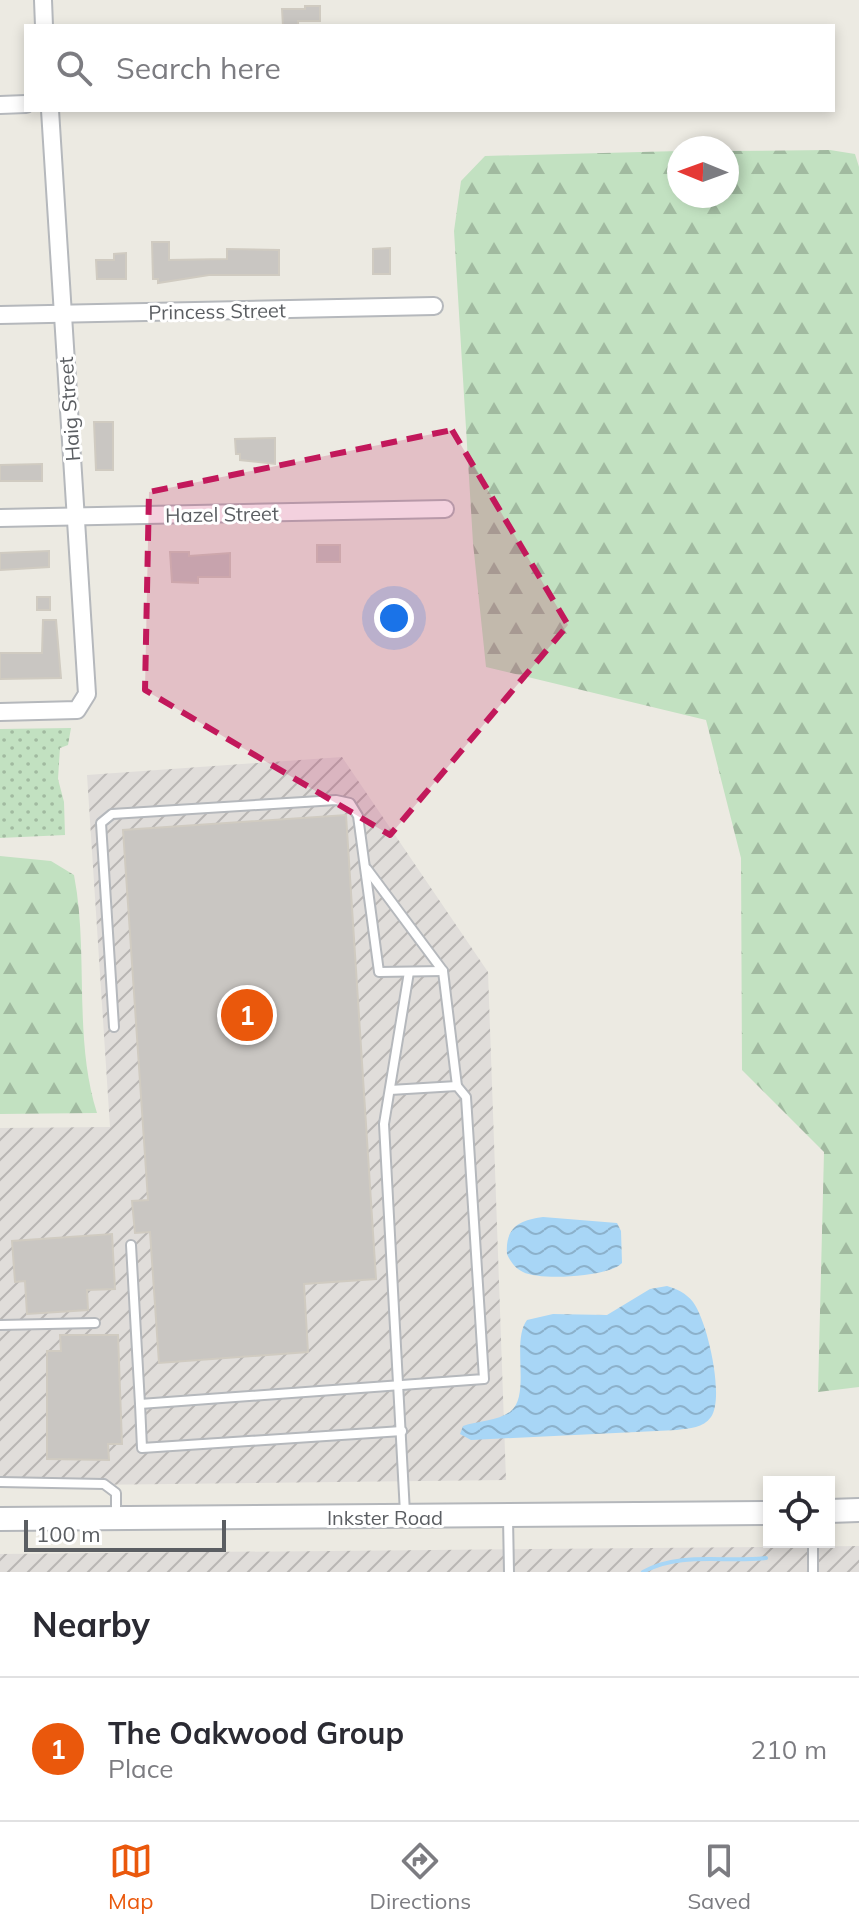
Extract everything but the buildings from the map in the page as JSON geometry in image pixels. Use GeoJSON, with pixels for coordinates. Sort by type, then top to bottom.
{"type":"FeatureCollection","features":[{"type":"Feature","properties":{"kind":"street"},"geometry":{"type":"LineString","coordinates":[[43,0],[44,24]]}},
{"type":"Feature","properties":{"kind":"street"},"geometry":{"type":"LineString","coordinates":[[0,105],[24,104]]}},
{"type":"Feature","properties":{"kind":"street","name":"Haig Street"},"geometry":{"type":"LineString","coordinates":[[0,712],[66,711],[82,706],[87,694],[50,112]]}},
{"type":"Feature","properties":{"kind":"street","name":"Princess Street"},"geometry":{"type":"LineString","coordinates":[[0,315],[434,306]]}},
{"type":"Feature","properties":{"kind":"street","name":"Hazel Street"},"geometry":{"type":"LineString","coordinates":[[0,518],[445,509]]}},
{"type":"Feature","properties":{"kind":"street"},"geometry":{"type":"LineString","coordinates":[[835,1511],[859,1510]]}},
{"type":"Feature","properties":{"kind":"street","name":"Inkster Road"},"geometry":{"type":"LineString","coordinates":[[0,1519],[763,1513]]}},
{"type":"Feature","properties":{"kind":"lane"},"geometry":{"type":"LineString","coordinates":[[114,1027],[101,823],[112,814],[336,800],[350,803],[358,816],[379,972],[443,971]]}},
{"type":"Feature","properties":{"kind":"lane"},"geometry":{"type":"LineString","coordinates":[[140,1404],[484,1379],[466,1097],[457,1086],[443,971],[367,869]]}},
{"type":"Feature","properties":{"kind":"lane"},"geometry":{"type":"LineString","coordinates":[[405,1517],[384,1124],[409,972]]}},
{"type":"Feature","properties":{"kind":"lane"},"geometry":{"type":"LineString","coordinates":[[390,1090],[457,1086]]}},
{"type":"Feature","properties":{"kind":"lane"},"geometry":{"type":"LineString","coordinates":[[131,1245],[142,1448],[402,1431]]}},
{"type":"Feature","properties":{"kind":"lane"},"geometry":{"type":"LineString","coordinates":[[0,1325],[95,1323]]}},
{"type":"Feature","properties":{"kind":"lane"},"geometry":{"type":"LineString","coordinates":[[0,1482],[104,1484],[116,1493],[116,1518]]}},
{"type":"Feature","properties":{"kind":"lane"},"geometry":{"type":"LineString","coordinates":[[508,1517],[509,1572]]}},
{"type":"Feature","properties":{"kind":"lane"},"geometry":{"type":"LineString","coordinates":[[813,1548],[813,1572]]}},
{"type":"Feature","properties":{"kind":"highlighted area"},"geometry":{"type":"Polygon","coordinates":[[[452,430],[568,625],[390,835],[145,690],[149,492],[452,430]]]}},
{"type":"Feature","properties":{"kind":"shaded area"},"geometry":{"type":"Polygon","coordinates":[[[342,757],[488,972],[506,1480],[0,1486],[0,1128],[110,1127],[87,775],[342,757]]]}},
{"type":"Feature","properties":{"kind":"shaded area"},"geometry":{"type":"Polygon","coordinates":[[[859,1546],[859,1572],[0,1572],[0,1554],[859,1546]]]}},
{"type":"Feature","properties":{"kind":"green space"},"geometry":{"type":"Polygon","coordinates":[[[830,150],[855,154],[859,167],[859,1387],[818,1392],[824,1152],[742,1070],[741,858],[706,720],[486,667],[473,543],[454,231],[461,181],[485,156],[667,151],[667,208],[739,208],[739,151],[830,150]]]}},
{"type":"Feature","properties":{"kind":"green space"},"geometry":{"type":"Polygon","coordinates":[[[71,728],[68,745],[60,748],[58,779],[64,802],[65,835],[0,838],[0,729],[71,728]]]}},
{"type":"Feature","properties":{"kind":"green space"},"geometry":{"type":"Polygon","coordinates":[[[0,856],[51,861],[74,875],[81,934],[85,1055],[97,1113],[0,1114],[0,856]]]}},
{"type":"Feature","properties":{"kind":"water"},"geometry":{"type":"Polygon","coordinates":[[[543,1217],[617,1223],[621,1231],[622,1263],[603,1272],[574,1276],[532,1275],[520,1270],[507,1254],[508,1238],[521,1223],[543,1217]]]}},
{"type":"Feature","properties":{"kind":"water"},"geometry":{"type":"Polygon","coordinates":[[[667,1286],[693,1302],[709,1341],[716,1393],[711,1417],[704,1423],[677,1430],[471,1440],[460,1434],[463,1426],[500,1417],[517,1403],[521,1380],[521,1341],[527,1320],[553,1314],[607,1315],[650,1289],[667,1286]]]}},
{"type":"Feature","properties":{"kind":"waterway"},"geometry":{"type":"LineString","coordinates":[[643,1572],[688,1560],[766,1558]]}},
{"type":"Feature","properties":{"kind":"place","name":"The Oakwood Group"},"geometry":{"type":"Point","coordinates":[247,1015]}}]}
